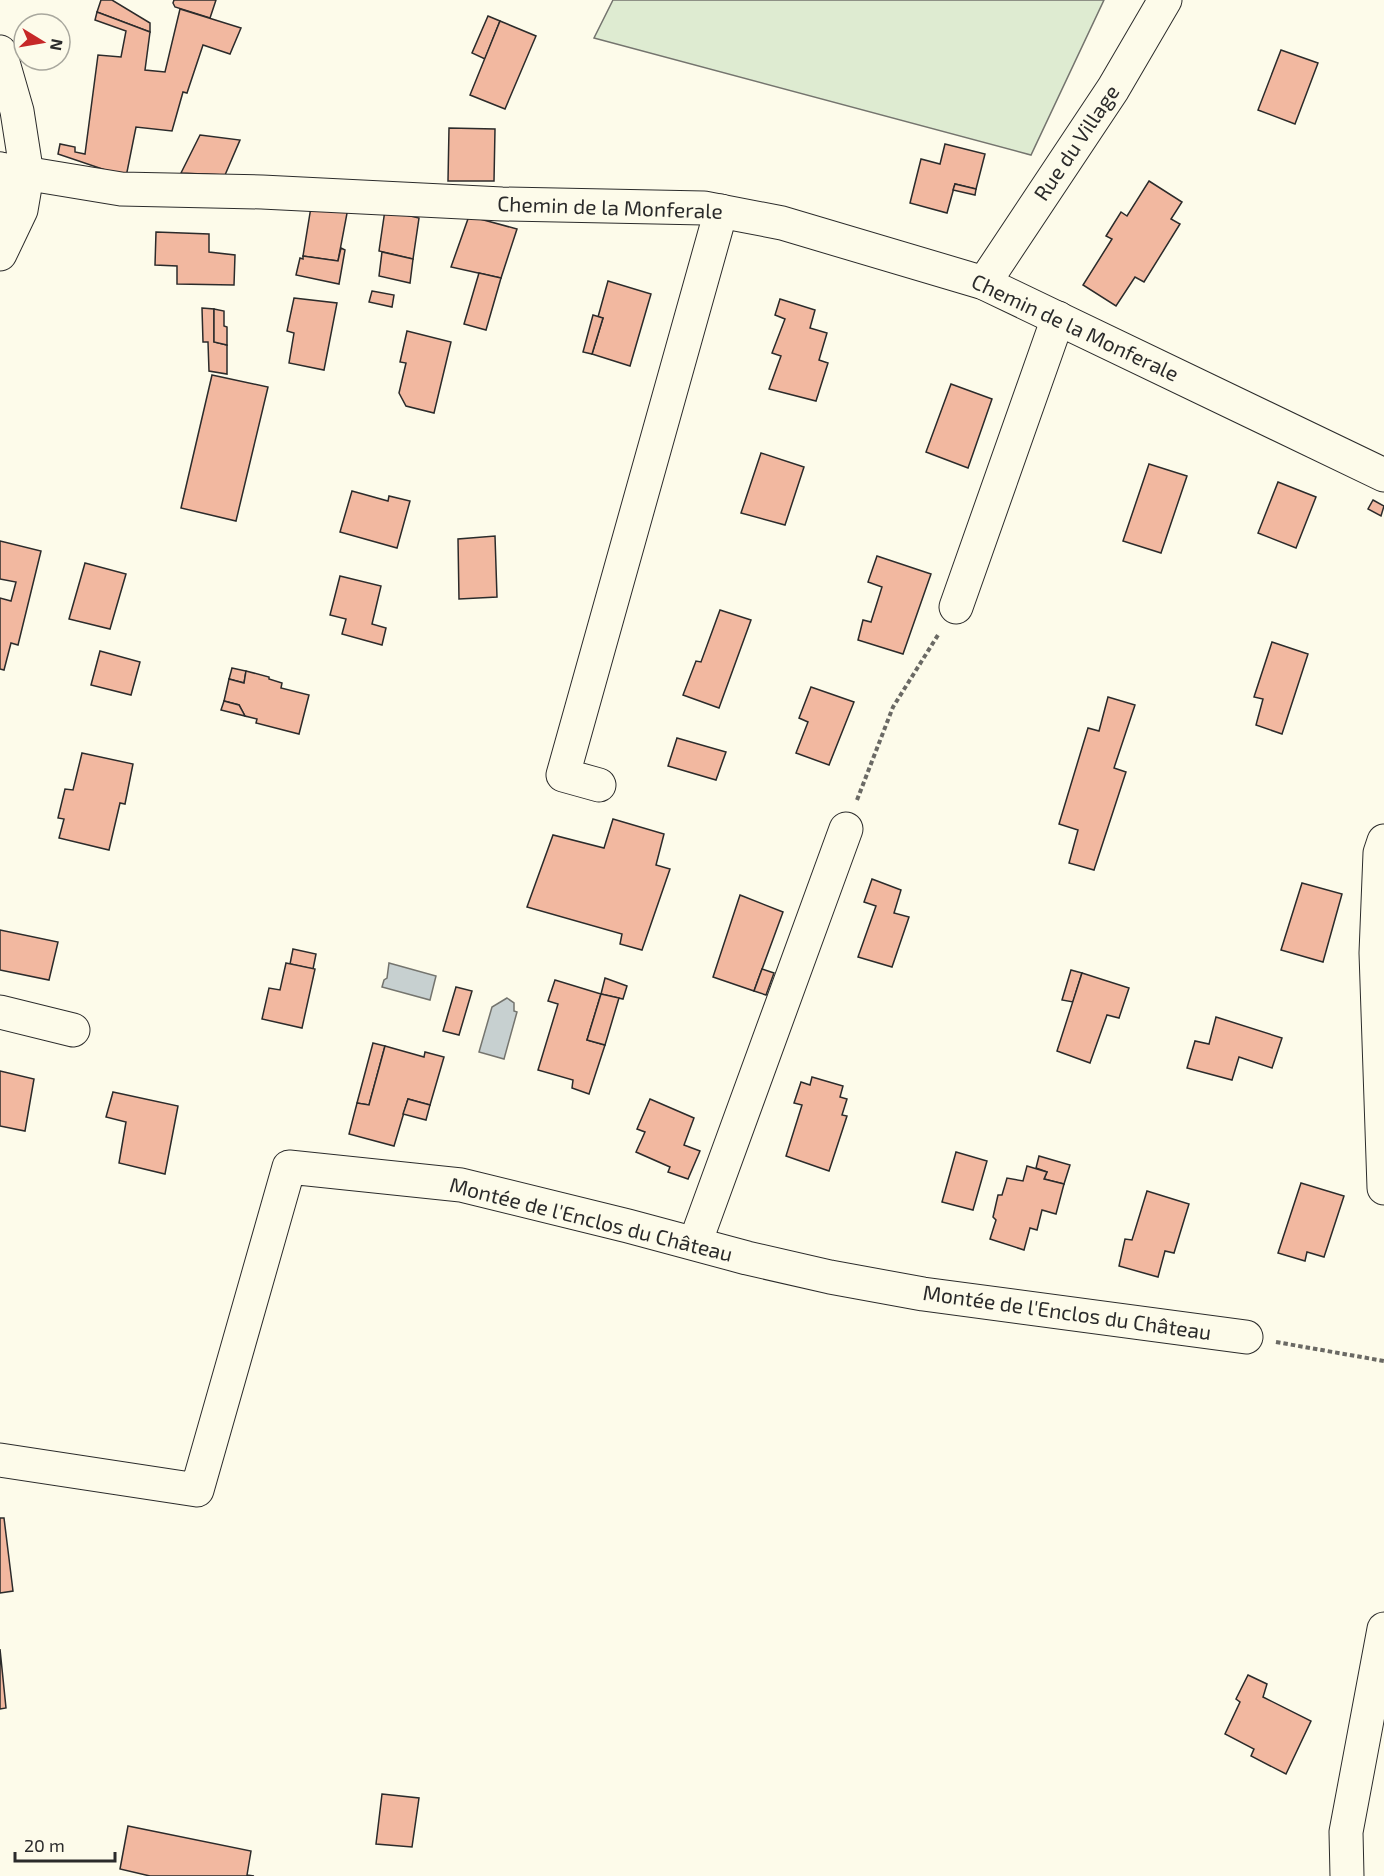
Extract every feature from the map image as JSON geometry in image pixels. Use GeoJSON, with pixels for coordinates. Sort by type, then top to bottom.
{"type":"FeatureCollection","features":[{"type":"Feature","properties":{"kind":"street","name":"Rue du Village"},"geometry":{"type":"LineString","coordinates":[[984,283],[1113,89],[1165,0]]}},
{"type":"Feature","properties":{"kind":"street"},"geometry":{"type":"LineString","coordinates":[[0,52],[17,111],[0,253]]}},
{"type":"Feature","properties":{"kind":"street","name":"Chemin de la Monferale"},"geometry":{"type":"LineString","coordinates":[[9,171],[121,189],[262,192],[502,204],[704,208],[782,223],[984,283],[1384,475]]}},
{"type":"Feature","properties":{"kind":"street"},"geometry":{"type":"LineString","coordinates":[[599,785],[563,775],[721,211]]}},
{"type":"Feature","properties":{"kind":"street"},"geometry":{"type":"LineString","coordinates":[[956,607],[1058,318]]}},
{"type":"Feature","properties":{"kind":"street"},"geometry":{"type":"LineString","coordinates":[[695,1244],[846,829]]}},
{"type":"Feature","properties":{"kind":"street"},"geometry":{"type":"LineString","coordinates":[[1384,841],[1380,853],[1376,953],[1384,1188]]}},
{"type":"Feature","properties":{"kind":"street"},"geometry":{"type":"LineString","coordinates":[[0,1012],[73,1030]]}},
{"type":"Feature","properties":{"kind":"street","name":"Montée de l'Enclos du Château"},"geometry":{"type":"LineString","coordinates":[[0,1460],[197,1490],[290,1167],[461,1185],[747,1258],[830,1277],[923,1294],[1246,1337]]}},
{"type":"Feature","properties":{"kind":"street"},"geometry":{"type":"LineString","coordinates":[[1347,1876],[1346,1832],[1384,1629]]}},
{"type":"Feature","properties":{"kind":"path"},"geometry":{"type":"LineString","coordinates":[[846,829],[893,707],[956,607]]}},
{"type":"Feature","properties":{"kind":"path"},"geometry":{"type":"LineString","coordinates":[[1246,1337],[1384,1361]]}},
{"type":"Feature","properties":{"kind":"green space"},"geometry":{"type":"Polygon","coordinates":[[[613,0],[1104,0],[1031,155],[594,38],[613,0]]]}},
{"type":"Feature","properties":{"kind":"shaded area"},"geometry":{"type":"Polygon","coordinates":[[[389,963],[436,976],[430,1000],[382,987],[387,978],[389,963]]]}},
{"type":"Feature","properties":{"kind":"shaded area"},"geometry":{"type":"Polygon","coordinates":[[[507,998],[514,1003],[514,1011],[517,1012],[504,1059],[479,1052],[492,1007],[507,998]]]}},
{"type":"Feature","properties":{"kind":"building"},"geometry":{"type":"Polygon","coordinates":[[[101,0],[112,0],[150,23],[150,32],[97,12],[101,0]]]}},
{"type":"Feature","properties":{"kind":"building"},"geometry":{"type":"Polygon","coordinates":[[[174,0],[216,0],[210,18],[175,7],[174,0]]]}},
{"type":"Feature","properties":{"kind":"building"},"geometry":{"type":"Polygon","coordinates":[[[180,9],[241,28],[230,54],[203,45],[187,93],[183,92],[172,131],[136,127],[126,177],[58,154],[60,144],[75,147],[75,152],[85,154],[98,55],[121,57],[126,31],[95,20],[97,12],[150,32],[145,70],[165,72],[180,9]]]}},
{"type":"Feature","properties":{"kind":"building"},"geometry":{"type":"Polygon","coordinates":[[[488,16],[500,21],[485,59],[472,53],[488,16]]]}},
{"type":"Feature","properties":{"kind":"building"},"geometry":{"type":"Polygon","coordinates":[[[500,21],[536,36],[505,109],[470,95],[500,21]]]}},
{"type":"Feature","properties":{"kind":"building"},"geometry":{"type":"Polygon","coordinates":[[[1281,50],[1318,63],[1295,124],[1258,110],[1281,50]]]}},
{"type":"Feature","properties":{"kind":"building"},"geometry":{"type":"Polygon","coordinates":[[[449,128],[495,129],[494,181],[448,181],[449,128]]]}},
{"type":"Feature","properties":{"kind":"building"},"geometry":{"type":"Polygon","coordinates":[[[200,135],[240,140],[225,175],[181,173],[200,135]]]}},
{"type":"Feature","properties":{"kind":"building"},"geometry":{"type":"Polygon","coordinates":[[[945,144],[985,154],[976,189],[955,184],[947,213],[910,203],[921,159],[940,164],[945,144]]]}},
{"type":"Feature","properties":{"kind":"building"},"geometry":{"type":"Polygon","coordinates":[[[1149,181],[1182,202],[1171,219],[1180,224],[1144,282],[1135,277],[1116,306],[1083,285],[1112,239],[1106,236],[1121,212],[1127,216],[1149,181]]]}},
{"type":"Feature","properties":{"kind":"building"},"geometry":{"type":"Polygon","coordinates":[[[955,184],[976,189],[975,195],[953,190],[955,184]]]}},
{"type":"Feature","properties":{"kind":"building"},"geometry":{"type":"Polygon","coordinates":[[[311,207],[348,208],[338,261],[303,256],[311,207]]]}},
{"type":"Feature","properties":{"kind":"building"},"geometry":{"type":"Polygon","coordinates":[[[385,210],[419,218],[413,259],[379,251],[385,210]]]}},
{"type":"Feature","properties":{"kind":"building"},"geometry":{"type":"Polygon","coordinates":[[[469,216],[517,229],[501,278],[451,267],[469,216]]]}},
{"type":"Feature","properties":{"kind":"building"},"geometry":{"type":"Polygon","coordinates":[[[156,232],[209,234],[209,252],[235,255],[234,285],[177,284],[177,266],[155,265],[156,232]]]}},
{"type":"Feature","properties":{"kind":"building"},"geometry":{"type":"Polygon","coordinates":[[[341,248],[345,250],[339,284],[296,275],[300,258],[303,259],[303,256],[338,261],[341,248]]]}},
{"type":"Feature","properties":{"kind":"building"},"geometry":{"type":"Polygon","coordinates":[[[382,252],[413,259],[410,283],[379,276],[382,252]]]}},
{"type":"Feature","properties":{"kind":"building"},"geometry":{"type":"Polygon","coordinates":[[[479,273],[501,278],[486,330],[464,324],[479,273]]]}},
{"type":"Feature","properties":{"kind":"building"},"geometry":{"type":"Polygon","coordinates":[[[608,281],[651,294],[630,366],[592,354],[603,318],[598,317],[608,281]]]}},
{"type":"Feature","properties":{"kind":"building"},"geometry":{"type":"Polygon","coordinates":[[[372,291],[394,295],[392,307],[369,302],[372,291]]]}},
{"type":"Feature","properties":{"kind":"building"},"geometry":{"type":"Polygon","coordinates":[[[294,298],[337,303],[324,370],[289,363],[294,333],[287,331],[294,298]]]}},
{"type":"Feature","properties":{"kind":"building"},"geometry":{"type":"Polygon","coordinates":[[[780,299],[815,310],[810,328],[827,333],[819,360],[828,363],[816,401],[769,389],[781,356],[772,353],[785,319],[775,315],[780,299]]]}},
{"type":"Feature","properties":{"kind":"building"},"geometry":{"type":"Polygon","coordinates":[[[202,308],[214,309],[214,342],[227,345],[227,374],[209,371],[208,342],[203,342],[202,308]]]}},
{"type":"Feature","properties":{"kind":"building"},"geometry":{"type":"Polygon","coordinates":[[[214,309],[224,311],[227,345],[214,342],[214,309]]]}},
{"type":"Feature","properties":{"kind":"building"},"geometry":{"type":"Polygon","coordinates":[[[593,315],[603,318],[592,354],[583,352],[593,315]]]}},
{"type":"Feature","properties":{"kind":"building"},"geometry":{"type":"Polygon","coordinates":[[[407,331],[451,342],[434,413],[406,406],[399,393],[406,363],[400,362],[407,331]]]}},
{"type":"Feature","properties":{"kind":"building"},"geometry":{"type":"Polygon","coordinates":[[[212,375],[268,387],[236,521],[181,508],[212,375]]]}},
{"type":"Feature","properties":{"kind":"building"},"geometry":{"type":"Polygon","coordinates":[[[951,384],[992,399],[968,468],[926,452],[951,384]]]}},
{"type":"Feature","properties":{"kind":"building"},"geometry":{"type":"Polygon","coordinates":[[[761,453],[804,467],[785,525],[741,513],[761,453]]]}},
{"type":"Feature","properties":{"kind":"building"},"geometry":{"type":"Polygon","coordinates":[[[1149,464],[1187,476],[1161,553],[1123,541],[1149,464]]]}},
{"type":"Feature","properties":{"kind":"building"},"geometry":{"type":"Polygon","coordinates":[[[1278,482],[1316,497],[1296,548],[1258,533],[1278,482]]]}},
{"type":"Feature","properties":{"kind":"building"},"geometry":{"type":"Polygon","coordinates":[[[352,491],[388,501],[389,496],[410,501],[397,548],[340,532],[352,491]]]}},
{"type":"Feature","properties":{"kind":"building"},"geometry":{"type":"Polygon","coordinates":[[[1373,500],[1384,506],[1381,516],[1368,509],[1373,500]]]}},
{"type":"Feature","properties":{"kind":"building"},"geometry":{"type":"Polygon","coordinates":[[[495,536],[497,597],[459,599],[458,539],[495,536]]]}},
{"type":"Feature","properties":{"kind":"building"},"geometry":{"type":"Polygon","coordinates":[[[0,541],[41,551],[18,645],[11,643],[4,670],[0,669],[0,598],[11,601],[16,582],[0,579],[0,541]]]}},
{"type":"Feature","properties":{"kind":"building"},"geometry":{"type":"Polygon","coordinates":[[[877,556],[931,574],[903,654],[858,640],[863,620],[871,622],[882,587],[868,582],[877,556]]]}},
{"type":"Feature","properties":{"kind":"building"},"geometry":{"type":"Polygon","coordinates":[[[85,563],[126,574],[110,629],[69,619],[85,563]]]}},
{"type":"Feature","properties":{"kind":"building"},"geometry":{"type":"Polygon","coordinates":[[[340,576],[381,586],[372,624],[386,628],[382,645],[342,634],[346,619],[330,615],[340,576]]]}},
{"type":"Feature","properties":{"kind":"building"},"geometry":{"type":"Polygon","coordinates":[[[720,610],[751,620],[719,708],[683,695],[696,661],[701,662],[720,610]]]}},
{"type":"Feature","properties":{"kind":"building"},"geometry":{"type":"Polygon","coordinates":[[[1272,642],[1308,654],[1282,734],[1256,725],[1263,699],[1254,697],[1272,642]]]}},
{"type":"Feature","properties":{"kind":"building"},"geometry":{"type":"Polygon","coordinates":[[[100,651],[140,662],[131,695],[91,685],[100,651]]]}},
{"type":"Feature","properties":{"kind":"building"},"geometry":{"type":"Polygon","coordinates":[[[232,668],[246,671],[244,683],[229,679],[232,668]]]}},
{"type":"Feature","properties":{"kind":"building"},"geometry":{"type":"Polygon","coordinates":[[[246,671],[282,683],[281,688],[309,695],[299,734],[256,723],[257,719],[245,716],[239,705],[224,701],[229,679],[244,683],[246,671]]]}},
{"type":"Feature","properties":{"kind":"building"},"geometry":{"type":"Polygon","coordinates":[[[811,687],[854,702],[829,765],[796,753],[808,722],[799,718],[811,687]]]}},
{"type":"Feature","properties":{"kind":"building"},"geometry":{"type":"Polygon","coordinates":[[[1108,697],[1135,705],[1114,768],[1126,772],[1094,870],[1069,863],[1078,830],[1059,824],[1088,728],[1099,731],[1108,697]]]}},
{"type":"Feature","properties":{"kind":"building"},"geometry":{"type":"Polygon","coordinates":[[[224,701],[239,705],[245,716],[221,710],[224,701]]]}},
{"type":"Feature","properties":{"kind":"building"},"geometry":{"type":"Polygon","coordinates":[[[677,738],[726,752],[716,780],[668,766],[677,738]]]}},
{"type":"Feature","properties":{"kind":"building"},"geometry":{"type":"Polygon","coordinates":[[[82,753],[133,764],[125,804],[120,803],[109,850],[59,838],[64,819],[58,818],[65,789],[73,790],[82,753]]]}},
{"type":"Feature","properties":{"kind":"building"},"geometry":{"type":"Polygon","coordinates":[[[613,819],[664,834],[656,865],[670,869],[642,950],[620,944],[622,934],[527,907],[553,835],[604,848],[613,819]]]}},
{"type":"Feature","properties":{"kind":"building"},"geometry":{"type":"Polygon","coordinates":[[[872,879],[901,890],[894,913],[909,917],[892,967],[858,957],[876,906],[864,902],[872,879]]]}},
{"type":"Feature","properties":{"kind":"building"},"geometry":{"type":"Polygon","coordinates":[[[1302,883],[1342,894],[1323,962],[1281,950],[1302,883]]]}},
{"type":"Feature","properties":{"kind":"building"},"geometry":{"type":"Polygon","coordinates":[[[740,895],[783,912],[754,991],[713,977],[740,895]]]}},
{"type":"Feature","properties":{"kind":"building"},"geometry":{"type":"Polygon","coordinates":[[[0,930],[58,942],[49,980],[0,970],[0,930]]]}},
{"type":"Feature","properties":{"kind":"building"},"geometry":{"type":"Polygon","coordinates":[[[293,949],[316,954],[313,969],[290,964],[293,949]]]}},
{"type":"Feature","properties":{"kind":"building"},"geometry":{"type":"Polygon","coordinates":[[[286,963],[315,969],[302,1028],[262,1019],[269,988],[280,990],[286,963]]]}},
{"type":"Feature","properties":{"kind":"building"},"geometry":{"type":"Polygon","coordinates":[[[762,969],[774,973],[766,995],[754,991],[762,969]]]}},
{"type":"Feature","properties":{"kind":"building"},"geometry":{"type":"Polygon","coordinates":[[[1071,970],[1082,973],[1073,1002],[1062,1000],[1071,970]]]}},
{"type":"Feature","properties":{"kind":"building"},"geometry":{"type":"Polygon","coordinates":[[[1082,973],[1129,988],[1119,1018],[1107,1015],[1090,1063],[1057,1051],[1082,973]]]}},
{"type":"Feature","properties":{"kind":"building"},"geometry":{"type":"Polygon","coordinates":[[[605,978],[627,986],[623,999],[601,994],[605,978]]]}},
{"type":"Feature","properties":{"kind":"building"},"geometry":{"type":"Polygon","coordinates":[[[555,980],[601,994],[587,1040],[605,1045],[589,1094],[572,1088],[573,1080],[538,1070],[558,1004],[548,1001],[555,980]]]}},
{"type":"Feature","properties":{"kind":"building"},"geometry":{"type":"Polygon","coordinates":[[[456,987],[472,991],[459,1035],[443,1031],[456,987]]]}},
{"type":"Feature","properties":{"kind":"building"},"geometry":{"type":"Polygon","coordinates":[[[601,994],[619,998],[605,1045],[587,1040],[601,994]]]}},
{"type":"Feature","properties":{"kind":"building"},"geometry":{"type":"Polygon","coordinates":[[[1216,1017],[1282,1038],[1272,1068],[1239,1057],[1232,1080],[1187,1068],[1195,1041],[1209,1044],[1216,1017]]]}},
{"type":"Feature","properties":{"kind":"building"},"geometry":{"type":"Polygon","coordinates":[[[373,1043],[385,1046],[369,1105],[357,1103],[373,1043]]]}},
{"type":"Feature","properties":{"kind":"building"},"geometry":{"type":"Polygon","coordinates":[[[385,1046],[424,1057],[425,1052],[444,1057],[430,1105],[408,1099],[394,1146],[349,1134],[357,1103],[369,1105],[385,1046]]]}},
{"type":"Feature","properties":{"kind":"building"},"geometry":{"type":"Polygon","coordinates":[[[0,1071],[34,1079],[25,1131],[0,1126],[0,1071]]]}},
{"type":"Feature","properties":{"kind":"building"},"geometry":{"type":"Polygon","coordinates":[[[812,1077],[843,1086],[840,1097],[847,1099],[842,1115],[847,1116],[829,1171],[786,1156],[802,1105],[794,1103],[801,1082],[810,1085],[812,1077]]]}},
{"type":"Feature","properties":{"kind":"building"},"geometry":{"type":"Polygon","coordinates":[[[113,1092],[178,1106],[165,1174],[119,1163],[126,1122],[106,1117],[113,1092]]]}},
{"type":"Feature","properties":{"kind":"building"},"geometry":{"type":"Polygon","coordinates":[[[408,1099],[430,1105],[426,1120],[403,1114],[408,1099]]]}},
{"type":"Feature","properties":{"kind":"building"},"geometry":{"type":"Polygon","coordinates":[[[650,1099],[694,1118],[684,1145],[700,1151],[688,1179],[668,1172],[670,1167],[636,1152],[645,1132],[637,1129],[650,1099]]]}},
{"type":"Feature","properties":{"kind":"building"},"geometry":{"type":"Polygon","coordinates":[[[956,1152],[987,1161],[973,1210],[942,1202],[956,1152]]]}},
{"type":"Feature","properties":{"kind":"building"},"geometry":{"type":"Polygon","coordinates":[[[1039,1156],[1070,1165],[1064,1184],[1044,1179],[1047,1172],[1036,1168],[1039,1156]]]}},
{"type":"Feature","properties":{"kind":"building"},"geometry":{"type":"Polygon","coordinates":[[[1027,1166],[1047,1172],[1044,1179],[1064,1184],[1056,1214],[1042,1210],[1037,1230],[1030,1228],[1024,1250],[990,1239],[996,1220],[993,1217],[998,1195],[1002,1195],[1007,1178],[1023,1181],[1027,1166]]]}},
{"type":"Feature","properties":{"kind":"building"},"geometry":{"type":"Polygon","coordinates":[[[1301,1183],[1344,1196],[1324,1257],[1307,1252],[1305,1261],[1278,1253],[1301,1183]]]}},
{"type":"Feature","properties":{"kind":"building"},"geometry":{"type":"Polygon","coordinates":[[[1147,1191],[1189,1204],[1174,1253],[1165,1251],[1158,1277],[1119,1266],[1125,1239],[1132,1240],[1147,1191]]]}},
{"type":"Feature","properties":{"kind":"building"},"geometry":{"type":"Polygon","coordinates":[[[0,1518],[4,1518],[13,1591],[0,1593],[0,1518]]]}},
{"type":"Feature","properties":{"kind":"building"},"geometry":{"type":"Polygon","coordinates":[[[0,1649],[6,1708],[0,1709],[0,1649]]]}},
{"type":"Feature","properties":{"kind":"building"},"geometry":{"type":"Polygon","coordinates":[[[1248,1675],[1267,1684],[1263,1697],[1311,1721],[1286,1774],[1251,1756],[1254,1749],[1225,1734],[1240,1702],[1236,1699],[1248,1675]]]}},
{"type":"Feature","properties":{"kind":"building"},"geometry":{"type":"Polygon","coordinates":[[[382,1794],[419,1798],[412,1847],[376,1844],[382,1794]]]}},
{"type":"Feature","properties":{"kind":"building"},"geometry":{"type":"Polygon","coordinates":[[[128,1826],[251,1851],[247,1875],[254,1876],[150,1876],[120,1869],[128,1826]]]}}]}
